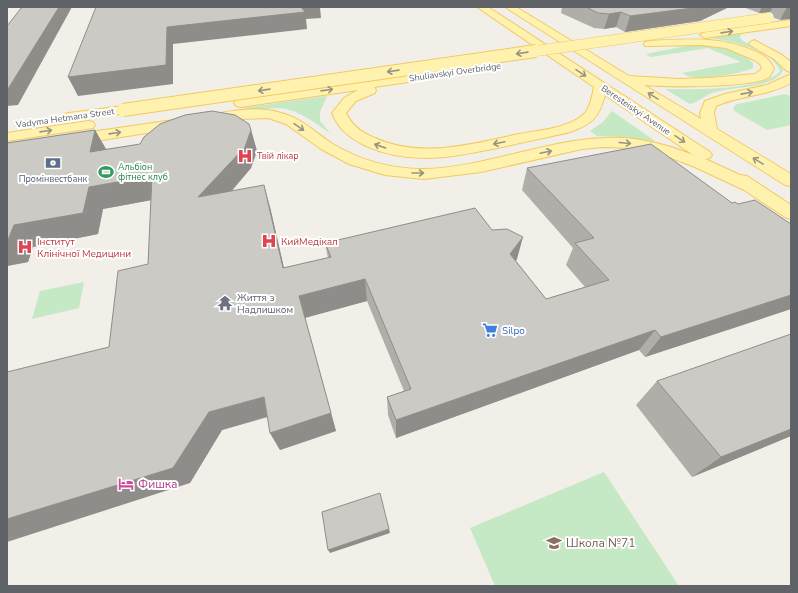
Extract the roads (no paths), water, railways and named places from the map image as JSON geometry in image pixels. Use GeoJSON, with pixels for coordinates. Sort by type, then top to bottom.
{"type":"FeatureCollection","features":[{"type":"Feature","properties":{"kind":"main road","name":"Beresteiskyi Avenue"},"geometry":{"type":"LineString","coordinates":[[482,7],[791,213]]}},
{"type":"Feature","properties":{"kind":"main road","name":"Beresteiskyi Avenue"},"geometry":{"type":"LineString","coordinates":[[510,7],[791,181]]}},
{"type":"Feature","properties":{"kind":"main road","name":"Shuliavskyi Overbridge"},"geometry":{"type":"LineString","coordinates":[[123,115],[768,18],[790,22]]}},
{"type":"Feature","properties":{"kind":"main road"},"geometry":{"type":"LineString","coordinates":[[790,22],[750,36],[750,41],[778,57],[791,68]]}},
{"type":"Feature","properties":{"kind":"main road","name":"Shuliavskyi Overbridge"},"geometry":{"type":"LineString","coordinates":[[123,115],[418,77],[790,22]]}},
{"type":"Feature","properties":{"kind":"main road"},"geometry":{"type":"LineString","coordinates":[[622,77],[677,83],[703,82],[758,77],[765,74],[768,69],[766,64],[759,58],[733,46],[704,41],[649,44]]}},
{"type":"Feature","properties":{"kind":"main road"},"geometry":{"type":"LineString","coordinates":[[418,77],[376,87],[359,93],[346,101],[339,113],[343,124],[357,135],[377,146],[424,155],[446,154],[565,129],[582,123],[593,114],[601,86]]}},
{"type":"Feature","properties":{"kind":"main road"},"geometry":{"type":"LineString","coordinates":[[710,132],[707,114],[710,104],[732,96],[774,88],[791,78]]}},
{"type":"Feature","properties":{"kind":"main road"},"geometry":{"type":"LineString","coordinates":[[7,149],[208,119],[264,113],[279,116],[291,122],[349,160],[377,169],[407,173],[435,173],[462,170],[586,143],[611,142],[634,144],[664,150],[699,162],[752,187]]}},
{"type":"Feature","properties":{"kind":"main road","name":"Vadyma Hetmana Street"},"geometry":{"type":"LineString","coordinates":[[7,126],[123,115]]}},
{"type":"Feature","properties":{"kind":"main road","name":"Vadyma Hetmana Street"},"geometry":{"type":"LineString","coordinates":[[7,137],[123,115]]}},
{"type":"Feature","properties":{"kind":"place","name":"Твій лікар"},"geometry":{"type":"Point","coordinates":[245,156]}},
{"type":"Feature","properties":{"kind":"place","name":"Промінвестбанк"},"geometry":{"type":"Point","coordinates":[53,163]}},
{"type":"Feature","properties":{"kind":"place","name":"Альбіон фітнес клуб"},"geometry":{"type":"Point","coordinates":[106,172]}},
{"type":"Feature","properties":{"kind":"place","name":"КийМедікал"},"geometry":{"type":"Point","coordinates":[269,241]}},
{"type":"Feature","properties":{"kind":"place","name":"Інститут Клінічної Медицини"},"geometry":{"type":"Point","coordinates":[25,247]}},
{"type":"Feature","properties":{"kind":"place","name":"Життя з Надлишком"},"geometry":{"type":"Point","coordinates":[225,303]}},
{"type":"Feature","properties":{"kind":"place","name":"Silpo"},"geometry":{"type":"Point","coordinates":[490,330]}},
{"type":"Feature","properties":{"kind":"place","name":"Фишка"},"geometry":{"type":"Point","coordinates":[126,484]}},
{"type":"Feature","properties":{"kind":"place","name":"Школа №71"},"geometry":{"type":"Point","coordinates":[554,543]}}]}
